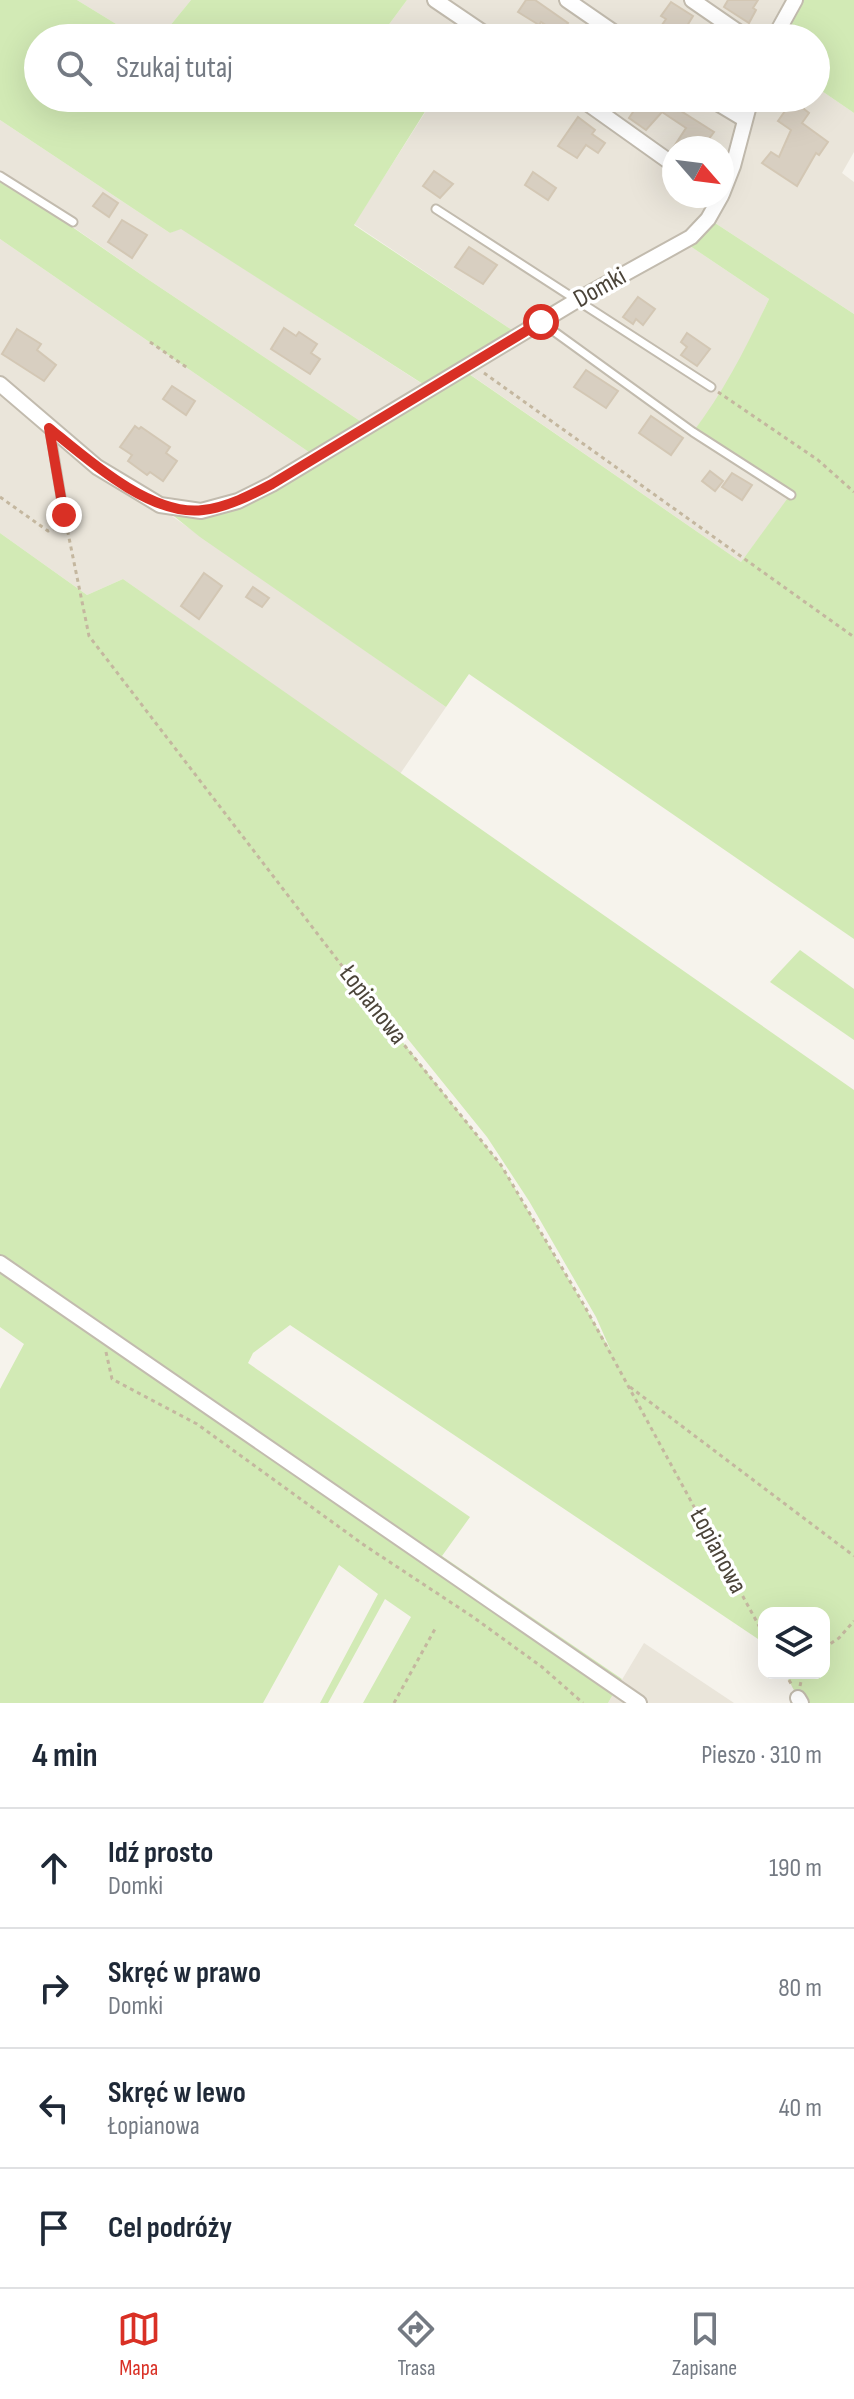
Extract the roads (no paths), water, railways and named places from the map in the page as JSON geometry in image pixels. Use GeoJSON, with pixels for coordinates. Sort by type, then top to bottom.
{"type":"FeatureCollection","features":[{"type":"Feature","properties":{"kind":"street"},"geometry":{"type":"LineString","coordinates":[[435,0],[470,24]]}},
{"type":"Feature","properties":{"kind":"street"},"geometry":{"type":"LineString","coordinates":[[567,0],[602,24]]}},
{"type":"Feature","properties":{"kind":"street"},"geometry":{"type":"LineString","coordinates":[[692,0],[727,24]]}},
{"type":"Feature","properties":{"kind":"street"},"geometry":{"type":"LineString","coordinates":[[782,24],[795,0]]}},
{"type":"Feature","properties":{"kind":"street"},"geometry":{"type":"LineString","coordinates":[[600,112],[662,156]]}},
{"type":"Feature","properties":{"kind":"street"},"geometry":{"type":"LineString","coordinates":[[732,112],[744,119]]}},
{"type":"Feature","properties":{"kind":"street","name":"Domki"},"geometry":{"type":"LineString","coordinates":[[734,162],[746,112]]}},
{"type":"Feature","properties":{"kind":"street","name":"Domki"},"geometry":{"type":"LineString","coordinates":[[49,428],[97,467],[160,505],[201,511],[238,501],[272,484],[579,299],[691,237],[714,208]]}},
{"type":"Feature","properties":{"kind":"street"},"geometry":{"type":"LineString","coordinates":[[0,384],[49,428]]}},
{"type":"Feature","properties":{"kind":"street"},"geometry":{"type":"LineString","coordinates":[[0,1263],[639,1703]]}},
{"type":"Feature","properties":{"kind":"lane"},"geometry":{"type":"LineString","coordinates":[[0,176],[73,222]]}},
{"type":"Feature","properties":{"kind":"lane"},"geometry":{"type":"LineString","coordinates":[[436,209],[711,387]]}},
{"type":"Feature","properties":{"kind":"lane"},"geometry":{"type":"LineString","coordinates":[[541,322],[693,432],[791,495]]}},
{"type":"Feature","properties":{"kind":"lane"},"geometry":{"type":"LineString","coordinates":[[49,428],[64,515]]}}]}
